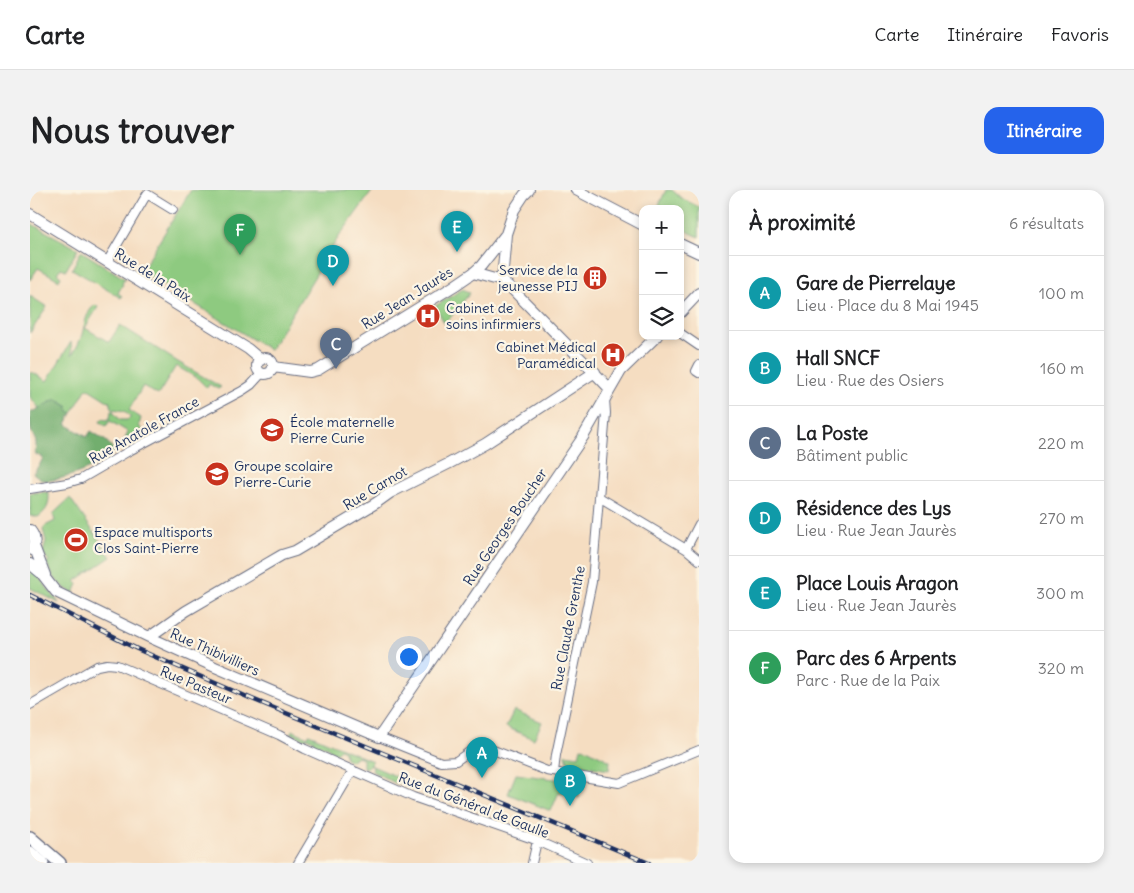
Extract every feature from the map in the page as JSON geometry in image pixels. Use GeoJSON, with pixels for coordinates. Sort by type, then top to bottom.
{"type":"FeatureCollection","features":[{"type":"Feature","properties":{"kind":"main road"},"geometry":{"type":"LineString","coordinates":[[30,837],[60,863]]}},
{"type":"Feature","properties":{"kind":"main road"},"geometry":{"type":"LineString","coordinates":[[30,852],[43,863]]}},
{"type":"Feature","properties":{"kind":"street"},"geometry":{"type":"LineString","coordinates":[[529,190],[514,210],[506,234],[502,281],[595,372],[608,394]]}},
{"type":"Feature","properties":{"kind":"street"},"geometry":{"type":"LineString","coordinates":[[576,190],[639,223]]}},
{"type":"Feature","properties":{"kind":"street"},"geometry":{"type":"LineString","coordinates":[[107,262],[147,194],[173,210]]}},
{"type":"Feature","properties":{"kind":"street","name":"Rue de la Paix"},"geometry":{"type":"LineString","coordinates":[[30,214],[248,349],[261,360]]}},
{"type":"Feature","properties":{"kind":"street"},"geometry":{"type":"LineString","coordinates":[[474,272],[506,234]]}},
{"type":"Feature","properties":{"kind":"street"},"geometry":{"type":"LineString","coordinates":[[684,246],[698,253]]}},
{"type":"Feature","properties":{"kind":"street","name":"Rue Jean Jaurès"},"geometry":{"type":"LineString","coordinates":[[273,367],[310,372],[318,370],[474,272],[502,281]]}},
{"type":"Feature","properties":{"kind":"street"},"geometry":{"type":"LineString","coordinates":[[684,309],[698,293]]}},
{"type":"Feature","properties":{"kind":"street"},"geometry":{"type":"LineString","coordinates":[[684,336],[699,346]]}},
{"type":"Feature","properties":{"kind":"street","name":"Rue Georges Boucher"},"geometry":{"type":"LineString","coordinates":[[379,737],[583,437],[621,371],[653,340]]}},
{"type":"Feature","properties":{"kind":"street"},"geometry":{"type":"LineString","coordinates":[[268,359],[272,362],[273,367],[269,373],[262,373],[258,368],[258,363],[261,360],[268,359]]}},
{"type":"Feature","properties":{"kind":"street"},"geometry":{"type":"LineString","coordinates":[[699,365],[696,371],[699,373]]}},
{"type":"Feature","properties":{"kind":"street","name":"Rue Carnot"},"geometry":{"type":"LineString","coordinates":[[149,637],[186,612],[282,555],[295,551],[390,493],[485,444],[595,372]]}},
{"type":"Feature","properties":{"kind":"street","name":"Rue Anatole France"},"geometry":{"type":"LineString","coordinates":[[30,489],[81,479],[129,451],[242,391],[252,385],[262,373]]}},
{"type":"Feature","properties":{"kind":"street","name":"Rue Claude Grenthe"},"geometry":{"type":"LineString","coordinates":[[554,772],[592,582],[608,394]]}},
{"type":"Feature","properties":{"kind":"street"},"geometry":{"type":"LineString","coordinates":[[599,497],[686,549],[699,560]]}},
{"type":"Feature","properties":{"kind":"street"},"geometry":{"type":"LineString","coordinates":[[686,549],[699,524]]}},
{"type":"Feature","properties":{"kind":"street","name":"Rue Thibivilliers"},"geometry":{"type":"LineString","coordinates":[[30,530],[34,537],[32,549],[47,581]]}},
{"type":"Feature","properties":{"kind":"street","name":"Rue Thibivilliers"},"geometry":{"type":"LineString","coordinates":[[30,564],[56,592],[215,667],[379,737]]}},
{"type":"Feature","properties":{"kind":"street","name":"Rue Pasteur"},"geometry":{"type":"LineString","coordinates":[[30,705],[97,666],[106,664],[116,665],[279,734],[305,749],[353,770]]}},
{"type":"Feature","properties":{"kind":"street"},"geometry":{"type":"LineString","coordinates":[[379,737],[441,762],[456,761],[474,749],[483,746],[539,768],[619,783],[699,750]]}},
{"type":"Feature","properties":{"kind":"street"},"geometry":{"type":"LineString","coordinates":[[298,863],[353,770]]}},
{"type":"Feature","properties":{"kind":"street","name":"Rue du Général de Gaulle"},"geometry":{"type":"LineString","coordinates":[[353,770],[413,797],[537,841],[586,863]]}},
{"type":"Feature","properties":{"kind":"street"},"geometry":{"type":"LineString","coordinates":[[532,863],[537,841]]}},
{"type":"Feature","properties":{"kind":"green space"},"geometry":{"type":"Polygon","coordinates":[[[191,190],[373,190],[338,238],[270,350],[141,271],[191,190]]]}},
{"type":"Feature","properties":{"kind":"green space"},"geometry":{"type":"Polygon","coordinates":[[[666,190],[672,190],[681,198],[699,207],[699,237],[684,230],[684,205],[659,205],[666,190]]]}},
{"type":"Feature","properties":{"kind":"green space"},"geometry":{"type":"Polygon","coordinates":[[[30,223],[78,249],[66,270],[61,268],[57,273],[61,276],[59,280],[38,268],[30,280],[30,223]]]}},
{"type":"Feature","properties":{"kind":"green space"},"geometry":{"type":"Polygon","coordinates":[[[81,251],[125,279],[118,293],[122,296],[121,298],[72,269],[81,251]]]}},
{"type":"Feature","properties":{"kind":"green space"},"geometry":{"type":"Polygon","coordinates":[[[463,289],[470,293],[445,324],[435,306],[463,289]]]}},
{"type":"Feature","properties":{"kind":"green space"},"geometry":{"type":"Polygon","coordinates":[[[30,296],[47,307],[30,333],[30,296]]]}},
{"type":"Feature","properties":{"kind":"green space"},"geometry":{"type":"Polygon","coordinates":[[[95,305],[98,307],[85,328],[109,342],[120,325],[221,387],[218,389],[209,384],[207,388],[197,378],[176,366],[158,395],[143,386],[129,410],[141,418],[139,425],[142,431],[125,439],[128,432],[110,421],[106,426],[100,422],[102,419],[107,420],[110,418],[111,411],[113,410],[120,420],[127,420],[130,416],[124,411],[113,409],[111,403],[87,388],[72,413],[67,409],[69,407],[56,399],[39,408],[30,397],[30,372],[47,381],[71,342],[72,355],[82,336],[89,312],[95,305]]]}},
{"type":"Feature","properties":{"kind":"green space"},"geometry":{"type":"Polygon","coordinates":[[[56,399],[69,407],[67,409],[72,413],[66,424],[87,437],[91,431],[108,443],[114,452],[102,462],[81,472],[58,479],[42,480],[33,473],[43,458],[34,453],[36,443],[31,430],[30,413],[56,399]]]}},
{"type":"Feature","properties":{"kind":"green space"},"geometry":{"type":"Polygon","coordinates":[[[49,492],[46,509],[38,517],[30,516],[30,493],[49,492]]]}},
{"type":"Feature","properties":{"kind":"green space","name":"Espace multisports Clos Saint-Pierre"},"geometry":{"type":"Polygon","coordinates":[[[70,498],[111,557],[75,581],[78,584],[74,593],[54,578],[46,563],[49,561],[43,553],[46,541],[43,529],[55,521],[53,514],[70,498]]]}},
{"type":"Feature","properties":{"kind":"green space"},"geometry":{"type":"Polygon","coordinates":[[[34,571],[59,603],[30,588],[30,574],[34,571]]]}},
{"type":"Feature","properties":{"kind":"green space"},"geometry":{"type":"Polygon","coordinates":[[[514,710],[542,722],[534,739],[506,727],[514,710]]]}},
{"type":"Feature","properties":{"kind":"green space"},"geometry":{"type":"Polygon","coordinates":[[[292,730],[308,737],[309,734],[372,761],[366,768],[363,767],[363,759],[357,756],[351,761],[345,758],[344,751],[340,749],[336,753],[327,747],[313,743],[314,740],[304,739],[291,733],[292,730]]]}},
{"type":"Feature","properties":{"kind":"green space"},"geometry":{"type":"Polygon","coordinates":[[[583,747],[610,761],[609,770],[569,763],[565,754],[579,756],[583,747]]]}},
{"type":"Feature","properties":{"kind":"green space"},"geometry":{"type":"Polygon","coordinates":[[[370,765],[400,778],[397,784],[372,771],[373,767],[370,765]]]}},
{"type":"Feature","properties":{"kind":"green space"},"geometry":{"type":"Polygon","coordinates":[[[516,774],[578,782],[579,798],[559,792],[551,811],[508,794],[516,774]]]}},
{"type":"Feature","properties":{"kind":"railway"},"geometry":{"type":"LineString","coordinates":[[30,595],[137,649],[252,699],[649,863]]}},
{"type":"Feature","properties":{"kind":"place","name":"Place Louis Aragon"},"geometry":{"type":"Point","coordinates":[457,252]}},
{"type":"Feature","properties":{"kind":"place","name":"Parc des 6 Arpents"},"geometry":{"type":"Point","coordinates":[240,255]}},
{"type":"Feature","properties":{"kind":"place","name":"Service de la jeunesse PIJ"},"geometry":{"type":"Point","coordinates":[595,278]}},
{"type":"Feature","properties":{"kind":"place","name":"Résidence des Lys"},"geometry":{"type":"Point","coordinates":[333,286]}},
{"type":"Feature","properties":{"kind":"place","name":"Cabinet de soins infirmiers"},"geometry":{"type":"Point","coordinates":[428,316]}},
{"type":"Feature","properties":{"kind":"place","name":"Cabinet Médical Paramédical"},"geometry":{"type":"Point","coordinates":[613,355]}},
{"type":"Feature","properties":{"kind":"place","name":"La Poste"},"geometry":{"type":"Point","coordinates":[336,369]}},
{"type":"Feature","properties":{"kind":"place","name":"École maternelle Pierre Curie"},"geometry":{"type":"Point","coordinates":[272,430]}},
{"type":"Feature","properties":{"kind":"place","name":"Groupe scolaire Pierre-Curie"},"geometry":{"type":"Point","coordinates":[217,474]}},
{"type":"Feature","properties":{"kind":"place","name":"Espace multisports Clos Saint-Pierre"},"geometry":{"type":"Point","coordinates":[76,540]}},
{"type":"Feature","properties":{"kind":"place","name":"Gare de Pierrelaye"},"geometry":{"type":"Point","coordinates":[482,778]}},
{"type":"Feature","properties":{"kind":"place","name":"Hall SNCF"},"geometry":{"type":"Point","coordinates":[570,806]}}]}
